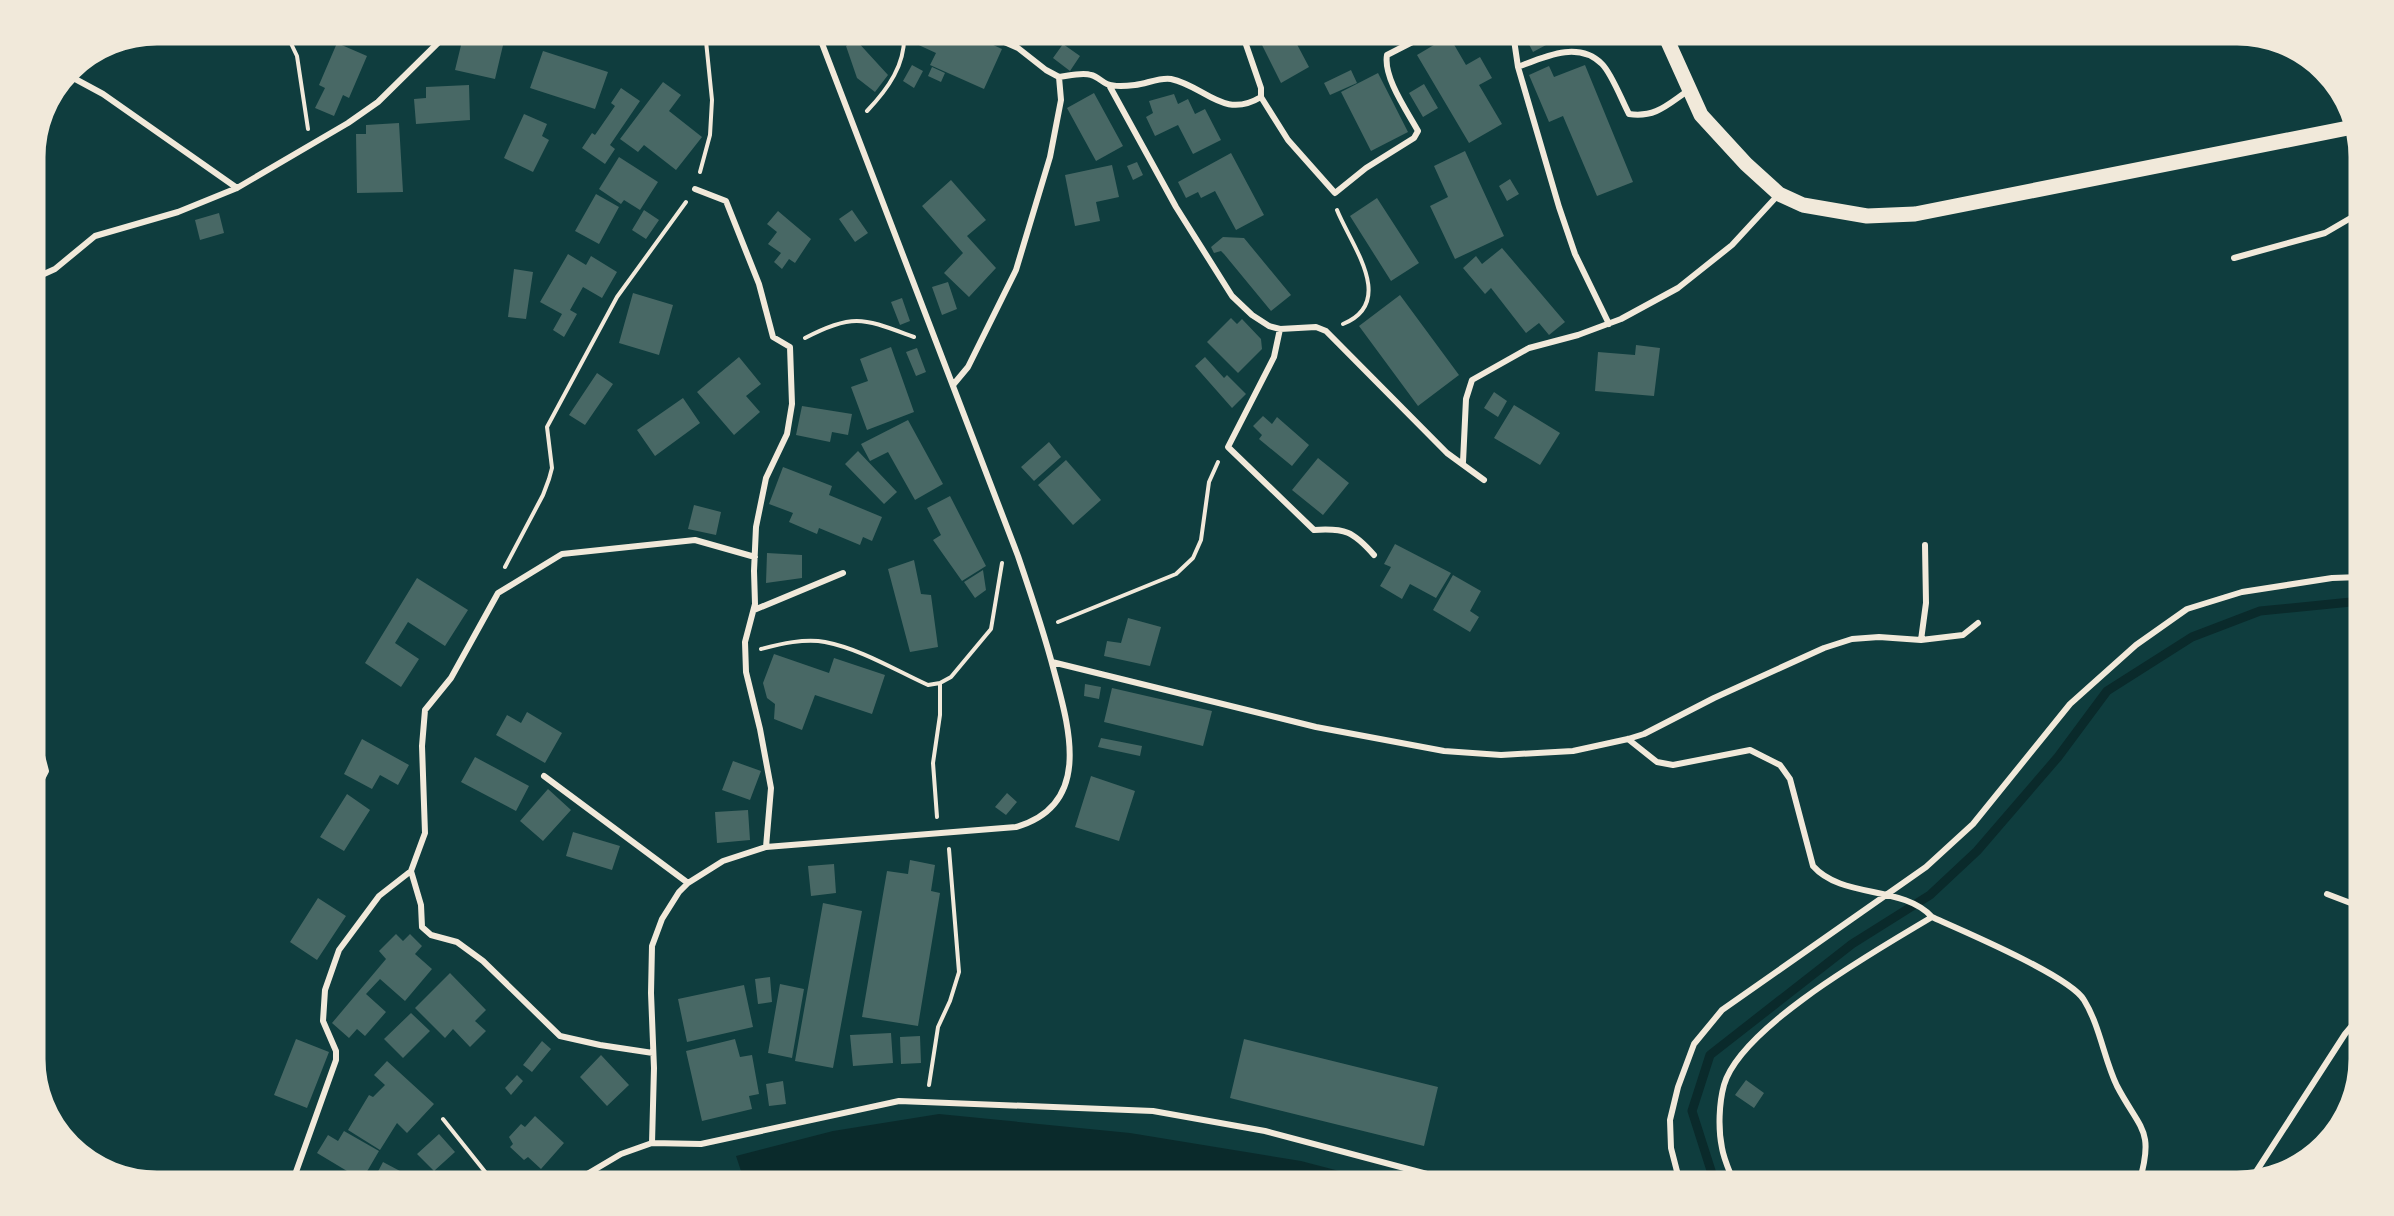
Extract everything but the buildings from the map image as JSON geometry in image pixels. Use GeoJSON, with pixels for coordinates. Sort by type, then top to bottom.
{"type":"FeatureCollection","features":[{"type":"Feature","properties":{"kind":"main road"},"geometry":{"type":"LineString","coordinates":[[1669,44],[1701,115],[1746,164],[1779,194],[1803,205],[1868,216],[1916,214],[2347,128]]}},
{"type":"Feature","properties":{"kind":"street"},"geometry":{"type":"LineString","coordinates":[[44,274],[55,269],[95,236],[178,212],[237,188],[378,102],[437,44]]}},
{"type":"Feature","properties":{"kind":"street"},"geometry":{"type":"LineString","coordinates":[[652,1143],[652,946],[662,919],[688,883],[723,861],[766,847],[939,834],[1016,827],[1032,823],[1046,813],[1063,791],[1071,758],[1071,741],[1043,628],[1014,544],[822,44]]}},
{"type":"Feature","properties":{"kind":"street"},"geometry":{"type":"LineString","coordinates":[[1009,44],[1059,77],[1090,74],[1109,86],[1176,207],[1232,296],[1252,315],[1269,326],[1280,329],[1316,327],[1326,331],[1447,453],[1484,480]]}},
{"type":"Feature","properties":{"kind":"street"},"geometry":{"type":"LineString","coordinates":[[1246,44],[1261,88],[1261,97],[1288,140],[1335,193],[1366,168],[1414,138],[1418,131],[1396,91],[1386,63],[1387,55],[1408,44]]}},
{"type":"Feature","properties":{"kind":"street"},"geometry":{"type":"LineString","coordinates":[[1515,44],[1518,67],[1572,245],[1608,324]]}},
{"type":"Feature","properties":{"kind":"street"},"geometry":{"type":"LineString","coordinates":[[1518,67],[1556,53],[1572,51],[1588,55],[1603,64],[1629,114],[1643,116],[1658,111],[1689,90]]}},
{"type":"Feature","properties":{"kind":"street"},"geometry":{"type":"LineString","coordinates":[[953,385],[968,367],[1016,270],[1050,157],[1061,100],[1059,77]]}},
{"type":"Feature","properties":{"kind":"street"},"geometry":{"type":"LineString","coordinates":[[1109,86],[1135,85],[1168,78],[1184,83],[1221,103],[1238,106],[1249,104],[1261,97]]}},
{"type":"Feature","properties":{"kind":"street"},"geometry":{"type":"LineString","coordinates":[[75,79],[103,94],[237,188]]}},
{"type":"Feature","properties":{"kind":"street"},"geometry":{"type":"LineString","coordinates":[[695,189],[726,201],[759,284],[773,337],[790,347],[792,404],[787,434],[766,478],[756,527],[754,610],[745,642],[746,672],[771,788],[766,847]]}},
{"type":"Feature","properties":{"kind":"street"},"geometry":{"type":"LineString","coordinates":[[1462,462],[1466,399],[1472,380],[1530,348],[1578,336],[1621,319],[1677,288],[1732,245],[1779,194]]}},
{"type":"Feature","properties":{"kind":"street"},"geometry":{"type":"LineString","coordinates":[[2234,258],[2325,233],[2350,218]]}},
{"type":"Feature","properties":{"kind":"street"},"geometry":{"type":"LineString","coordinates":[[1280,329],[1274,357],[1228,447],[1314,530],[1338,528],[1361,540],[1374,555]]}},
{"type":"Feature","properties":{"kind":"street"},"geometry":{"type":"LineString","coordinates":[[296,1172],[336,1060],[336,1051],[323,1021],[323,1005],[339,950],[379,896],[411,871],[425,833],[422,746],[425,710],[451,678],[498,593],[562,554],[695,540],[755,557]]}},
{"type":"Feature","properties":{"kind":"street"},"geometry":{"type":"LineString","coordinates":[[1921,640],[1926,603],[1925,545]]}},
{"type":"Feature","properties":{"kind":"street"},"geometry":{"type":"LineString","coordinates":[[754,610],[843,573]]}},
{"type":"Feature","properties":{"kind":"street"},"geometry":{"type":"LineString","coordinates":[[1677,1172],[1671,1148],[1670,1120],[1678,1086],[1694,1044],[1722,1010],[1926,867],[1973,824],[2070,704],[2136,645],[2187,609],[2242,592],[2350,577]]}},
{"type":"Feature","properties":{"kind":"street"},"geometry":{"type":"LineString","coordinates":[[1052,662],[1316,727],[1444,751],[1501,755],[1573,751],[1628,739],[1644,734],[1714,698],[1824,648],[1852,639],[1879,637],[1921,640],[1964,635],[1978,623]]}},
{"type":"Feature","properties":{"kind":"street"},"geometry":{"type":"LineString","coordinates":[[1628,739],[1657,762],[1673,765],[1750,750],[1780,765],[1790,779],[1813,866],[1822,876],[1884,896],[1894,897],[1926,911],[1932,917],[1986,941],[2041,970],[2084,999],[2117,1085],[2146,1134],[2147,1158],[2143,1172]]}},
{"type":"Feature","properties":{"kind":"street"},"geometry":{"type":"LineString","coordinates":[[544,776],[688,883]]}},
{"type":"Feature","properties":{"kind":"street"},"geometry":{"type":"LineString","coordinates":[[411,871],[421,905],[422,927],[430,935],[457,942],[483,961],[560,1036],[653,1053]]}},
{"type":"Feature","properties":{"kind":"street"},"geometry":{"type":"LineString","coordinates":[[2327,894],[2350,903]]}},
{"type":"Feature","properties":{"kind":"street"},"geometry":{"type":"LineString","coordinates":[[1730,1172],[1722,1149],[1720,1121],[1724,1084],[1736,1062],[1758,1035],[1783,1015],[1857,963],[1932,917]]}},
{"type":"Feature","properties":{"kind":"street"},"geometry":{"type":"LineString","coordinates":[[2256,1171],[2350,1028]]}},
{"type":"Feature","properties":{"kind":"street"},"geometry":{"type":"LineString","coordinates":[[591,1172],[621,1154],[652,1143],[701,1144],[899,1101],[1153,1111],[1265,1131],[1420,1172]]}},
{"type":"Feature","properties":{"kind":"path"},"geometry":{"type":"LineString","coordinates":[[291,44],[297,56],[306,122],[312,144]]}},
{"type":"Feature","properties":{"kind":"path"},"geometry":{"type":"LineString","coordinates":[[498,593],[500,576],[543,495],[549,479],[552,468],[547,427],[617,297],[695,189],[710,135],[712,100],[706,44]]}},
{"type":"Feature","properties":{"kind":"path"},"geometry":{"type":"LineString","coordinates":[[854,125],[887,89],[905,50],[905,44]]}},
{"type":"Feature","properties":{"kind":"path"},"geometry":{"type":"LineString","coordinates":[[1326,331],[1359,316],[1369,300],[1370,290],[1366,272],[1336,208],[1335,193]]}},
{"type":"Feature","properties":{"kind":"path"},"geometry":{"type":"LineString","coordinates":[[790,347],[830,325],[854,320],[877,323],[937,345]]}},
{"type":"Feature","properties":{"kind":"path"},"geometry":{"type":"LineString","coordinates":[[1043,628],[1176,574],[1192,558],[1201,540],[1209,482],[1222,453],[1228,447]]}},
{"type":"Feature","properties":{"kind":"path"},"geometry":{"type":"LineString","coordinates":[[746,654],[780,644],[823,642],[858,652],[928,685],[940,683],[951,677],[991,629],[999,570],[1004,556],[1014,544]]}},
{"type":"Feature","properties":{"kind":"path"},"geometry":{"type":"LineString","coordinates":[[939,834],[933,763],[940,715],[940,683]]}},
{"type":"Feature","properties":{"kind":"path"},"geometry":{"type":"LineString","coordinates":[[926,1102],[938,1027],[950,1001],[959,972],[949,833]]}},
{"type":"Feature","properties":{"kind":"path"},"geometry":{"type":"LineString","coordinates":[[443,1119],[485,1172]]}},
{"type":"Feature","properties":{"kind":"water"},"geometry":{"type":"Polygon","coordinates":[[[939,1114],[1130,1133],[1301,1161],[1343,1172],[741,1172],[736,1156],[833,1131],[939,1114]]]}},
{"type":"Feature","properties":{"kind":"waterway"},"geometry":{"type":"LineString","coordinates":[[1711,1172],[1692,1111],[1710,1055],[1852,944],[1930,895],[1977,851],[2058,757],[2107,691],[2192,637],[2260,611],[2350,602]]}}]}
